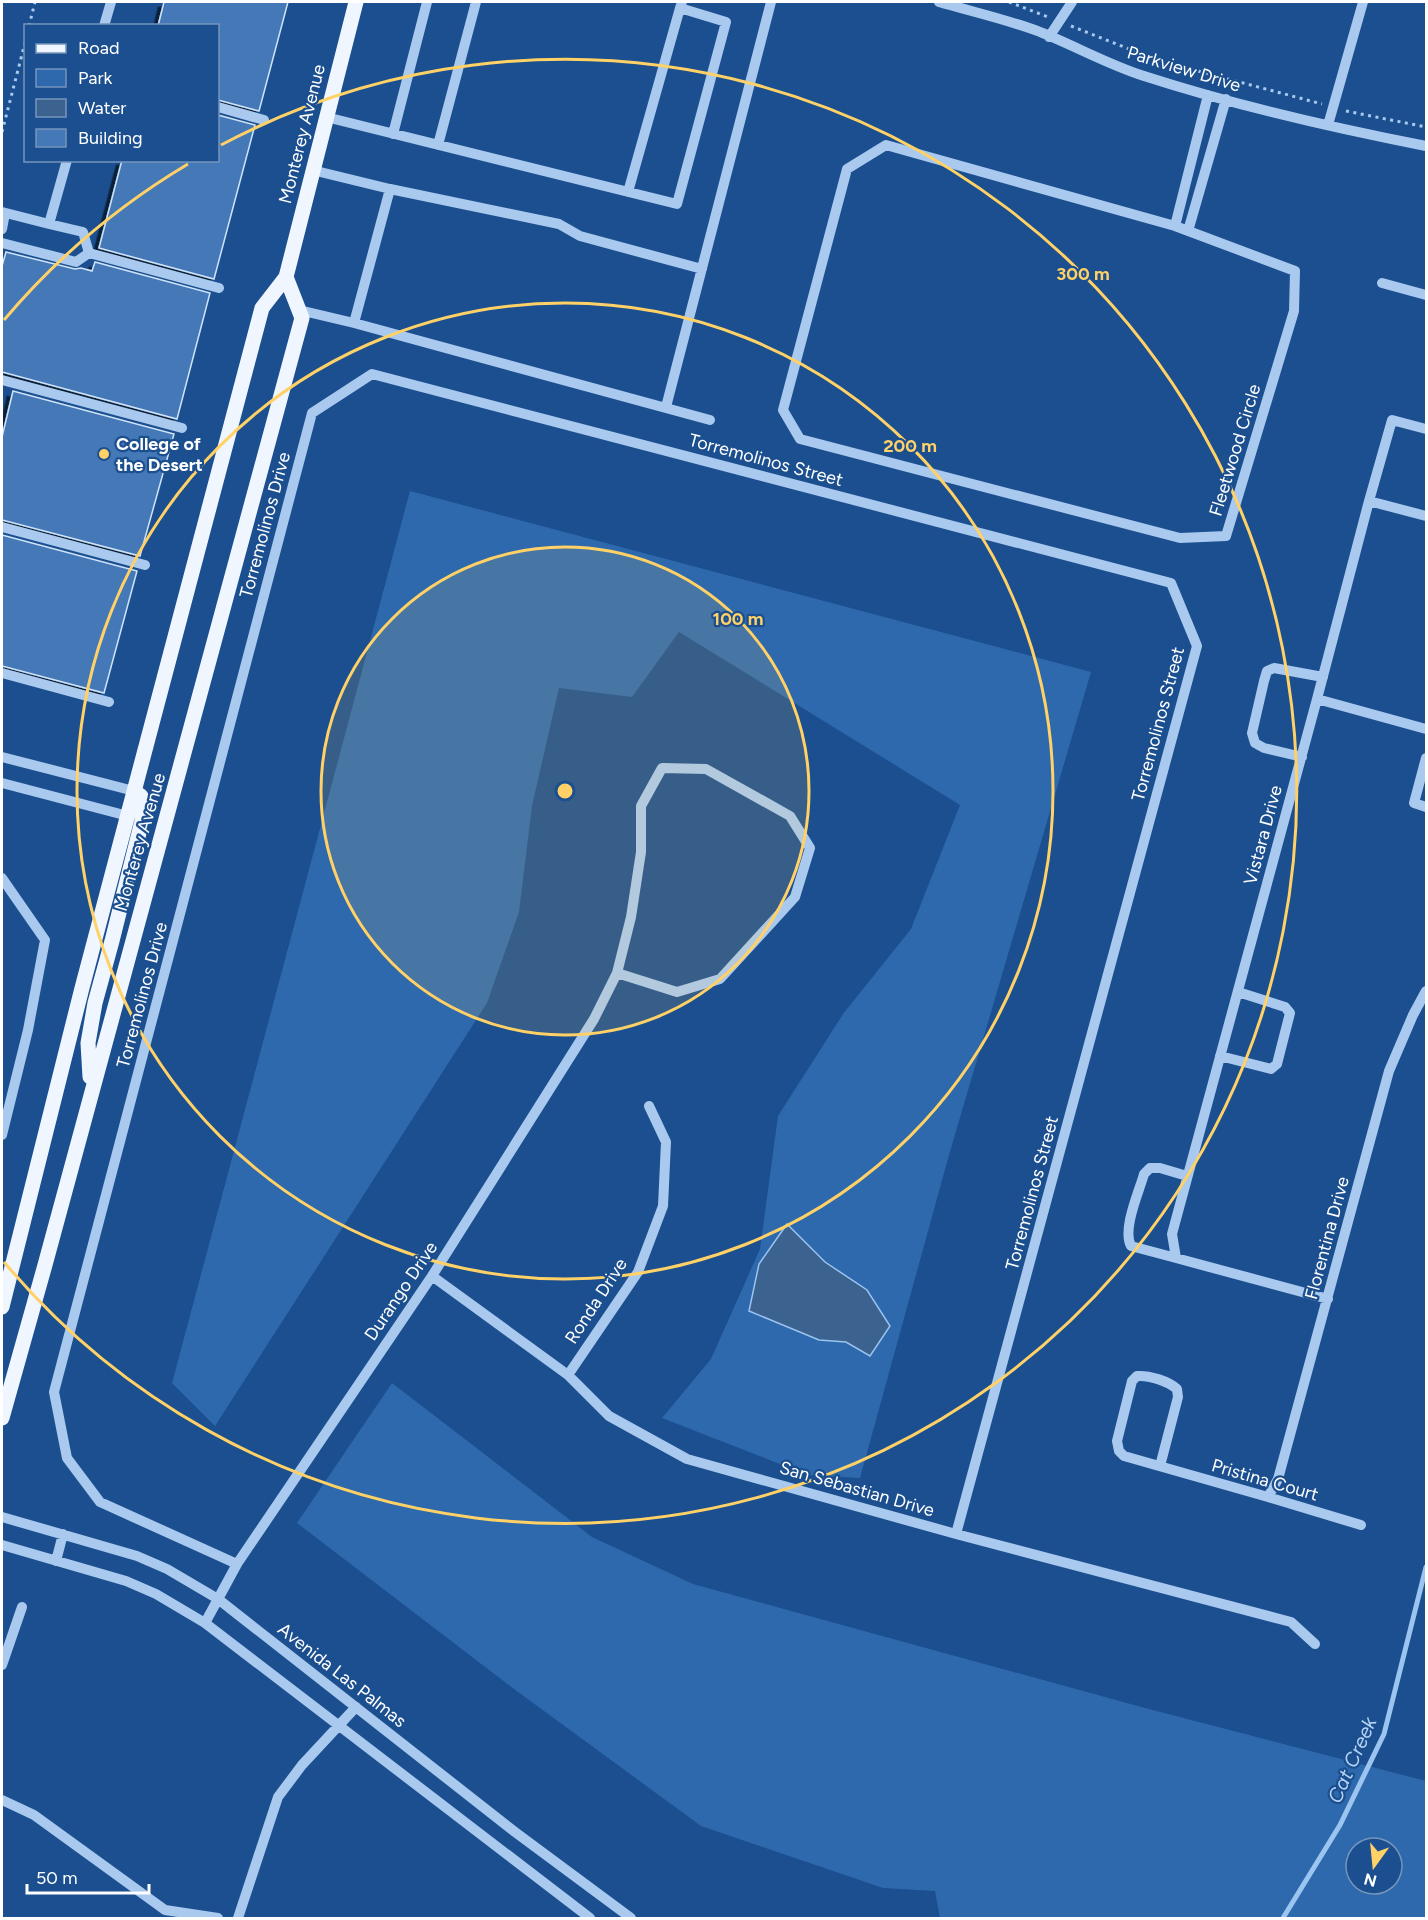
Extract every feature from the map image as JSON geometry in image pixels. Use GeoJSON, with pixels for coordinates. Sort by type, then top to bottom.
{"type":"FeatureCollection","features":[{"type":"Feature","properties":{"kind":"main road","name":"Monterey Avenue"},"geometry":{"type":"LineString","coordinates":[[2,1307],[82,988],[262,308],[286,277],[356,2]]}},
{"type":"Feature","properties":{"kind":"main road","name":"Monterey Avenue"},"geometry":{"type":"LineString","coordinates":[[2,1418],[302,318],[286,277]]}},
{"type":"Feature","properties":{"kind":"main road"},"geometry":{"type":"LineString","coordinates":[[91,1091],[88,1043],[94,1003],[115,931],[142,821],[144,805],[141,796],[134,791]]}},
{"type":"Feature","properties":{"kind":"street"},"geometry":{"type":"LineString","coordinates":[[105,24],[111,2]]}},
{"type":"Feature","properties":{"kind":"street"},"geometry":{"type":"LineString","coordinates":[[393,134],[427,2]]}},
{"type":"Feature","properties":{"kind":"street"},"geometry":{"type":"LineString","coordinates":[[438,145],[476,2]]}},
{"type":"Feature","properties":{"kind":"street"},"geometry":{"type":"LineString","coordinates":[[666,407],[771,2]]}},
{"type":"Feature","properties":{"kind":"street","name":"Parkview Drive"},"geometry":{"type":"LineString","coordinates":[[939,2],[1035,30],[1097,59],[1143,76],[1328,125],[1426,146]]}},
{"type":"Feature","properties":{"kind":"street"},"geometry":{"type":"LineString","coordinates":[[1049,37],[1072,2]]}},
{"type":"Feature","properties":{"kind":"street"},"geometry":{"type":"LineString","coordinates":[[1328,125],[1363,2]]}},
{"type":"Feature","properties":{"kind":"street"},"geometry":{"type":"LineString","coordinates":[[326,117],[393,134],[438,145],[628,192],[677,204],[726,22],[681,5],[628,192]]}},
{"type":"Feature","properties":{"kind":"street"},"geometry":{"type":"LineString","coordinates":[[1175,226],[1208,95]]}},
{"type":"Feature","properties":{"kind":"street"},"geometry":{"type":"LineString","coordinates":[[1188,231],[1226,99]]}},
{"type":"Feature","properties":{"kind":"street"},"geometry":{"type":"LineString","coordinates":[[219,107],[264,120]]}},
{"type":"Feature","properties":{"kind":"street","name":"Fleetwood Circle"},"geometry":{"type":"LineString","coordinates":[[886,145],[1188,231],[1295,271],[1294,311],[1226,536],[1180,538],[800,439],[783,410],[847,169],[886,145]]}},
{"type":"Feature","properties":{"kind":"street"},"geometry":{"type":"LineString","coordinates":[[49,224],[66,162]]}},
{"type":"Feature","properties":{"kind":"street"},"geometry":{"type":"LineString","coordinates":[[312,170],[390,189],[559,224],[580,237],[702,269]]}},
{"type":"Feature","properties":{"kind":"street"},"geometry":{"type":"LineString","coordinates":[[354,323],[390,189]]}},
{"type":"Feature","properties":{"kind":"street"},"geometry":{"type":"LineString","coordinates":[[2,229],[3,212],[83,232],[89,253]]}},
{"type":"Feature","properties":{"kind":"street"},"geometry":{"type":"LineString","coordinates":[[2,243],[76,262],[89,253],[219,288]]}},
{"type":"Feature","properties":{"kind":"street"},"geometry":{"type":"LineString","coordinates":[[1382,283],[1426,295]]}},
{"type":"Feature","properties":{"kind":"street"},"geometry":{"type":"LineString","coordinates":[[299,310],[710,420]]}},
{"type":"Feature","properties":{"kind":"street","name":"Torremolinos Street"},"geometry":{"type":"LineString","coordinates":[[372,374],[1171,583],[1197,646],[956,1534]]}},
{"type":"Feature","properties":{"kind":"street","name":"Torremolinos Drive"},"geometry":{"type":"LineString","coordinates":[[237,1564],[100,1502],[67,1458],[54,1392],[312,413],[372,374]]}},
{"type":"Feature","properties":{"kind":"street"},"geometry":{"type":"LineString","coordinates":[[2,380],[182,428]]}},
{"type":"Feature","properties":{"kind":"street","name":"Vistara Drive"},"geometry":{"type":"LineString","coordinates":[[1176,1258],[1172,1234],[1392,420],[1426,429]]}},
{"type":"Feature","properties":{"kind":"street"},"geometry":{"type":"LineString","coordinates":[[1369,501],[1426,516]]}},
{"type":"Feature","properties":{"kind":"street"},"geometry":{"type":"LineString","coordinates":[[2,526],[145,565]]}},
{"type":"Feature","properties":{"kind":"street"},"geometry":{"type":"LineString","coordinates":[[1302,757],[1264,748],[1255,743],[1252,733],[1264,681],[1267,671],[1274,668],[1323,677]]}},
{"type":"Feature","properties":{"kind":"street"},"geometry":{"type":"LineString","coordinates":[[2,673],[109,702]]}},
{"type":"Feature","properties":{"kind":"street"},"geometry":{"type":"LineString","coordinates":[[1317,699],[1426,729]]}},
{"type":"Feature","properties":{"kind":"street"},"geometry":{"type":"LineString","coordinates":[[2,757],[134,791]]}},
{"type":"Feature","properties":{"kind":"street"},"geometry":{"type":"LineString","coordinates":[[1426,758],[1414,803],[1426,807]]}},
{"type":"Feature","properties":{"kind":"street","name":"Durango Drive"},"geometry":{"type":"LineString","coordinates":[[205,1623],[237,1564],[432,1276],[594,1019],[617,973],[631,917],[641,852],[641,806],[662,768],[706,769],[790,816],[810,848],[795,897],[720,979],[677,992],[617,973]]}},
{"type":"Feature","properties":{"kind":"street"},"geometry":{"type":"LineString","coordinates":[[2,783],[128,816]]}},
{"type":"Feature","properties":{"kind":"street"},"geometry":{"type":"LineString","coordinates":[[2,878],[45,940],[28,1030],[2,1135]]}},
{"type":"Feature","properties":{"kind":"street","name":"Florentina Drive"},"geometry":{"type":"LineString","coordinates":[[1268,1497],[1278,1479],[1389,1071],[1426,991]]}},
{"type":"Feature","properties":{"kind":"street"},"geometry":{"type":"LineString","coordinates":[[1220,1056],[1271,1069],[1277,1064],[1290,1013],[1285,1007],[1238,992]]}},
{"type":"Feature","properties":{"kind":"street","name":"Ronda Drive"},"geometry":{"type":"LineString","coordinates":[[567,1375],[638,1272],[663,1206],[666,1142],[649,1107]]}},
{"type":"Feature","properties":{"kind":"street"},"geometry":{"type":"LineString","coordinates":[[1187,1176],[1160,1168],[1150,1168],[1144,1174],[1129,1227],[1128,1240],[1131,1246],[1328,1299]]}},
{"type":"Feature","properties":{"kind":"street","name":"San Sebastian Drive"},"geometry":{"type":"LineString","coordinates":[[432,1276],[567,1375],[609,1416],[687,1460],[1291,1623],[1315,1644]]}},
{"type":"Feature","properties":{"kind":"street","name":"Pristina Court"},"geometry":{"type":"LineString","coordinates":[[1160,1466],[1178,1397],[1177,1389],[1171,1384],[1143,1375],[1137,1376],[1132,1381],[1117,1440],[1119,1451],[1124,1456],[1361,1525]]}},
{"type":"Feature","properties":{"kind":"street","name":"Avenida Las Palmas"},"geometry":{"type":"LineString","coordinates":[[2,1516],[113,1548],[157,1564],[218,1599],[587,1887],[631,1918]]}},
{"type":"Feature","properties":{"kind":"street"},"geometry":{"type":"LineString","coordinates":[[56,1561],[63,1534]]}},
{"type":"Feature","properties":{"kind":"street"},"geometry":{"type":"LineString","coordinates":[[2,1545],[126,1581],[156,1594],[205,1623],[590,1918]]}},
{"type":"Feature","properties":{"kind":"street"},"geometry":{"type":"LineString","coordinates":[[2,1665],[22,1607]]}},
{"type":"Feature","properties":{"kind":"street"},"geometry":{"type":"LineString","coordinates":[[238,1918],[278,1797],[302,1765],[356,1707]]}},
{"type":"Feature","properties":{"kind":"street"},"geometry":{"type":"LineString","coordinates":[[2,1800],[34,1815],[165,1910],[218,1918]]}},
{"type":"Feature","properties":{"kind":"path"},"geometry":{"type":"LineString","coordinates":[[30,24],[35,2]]}},
{"type":"Feature","properties":{"kind":"path"},"geometry":{"type":"LineString","coordinates":[[1095,36],[1156,60],[1286,94]]}},
{"type":"Feature","properties":{"kind":"path"},"geometry":{"type":"LineString","coordinates":[[2,132],[24,47]]}},
{"type":"Feature","properties":{"kind":"path"},"geometry":{"type":"LineString","coordinates":[[1390,120],[1426,127]]}},
{"type":"Feature","properties":{"kind":"green space"},"geometry":{"type":"Polygon","coordinates":[[[410,491],[1091,672],[949,1155],[860,1478],[808,1475],[662,1418],[711,1359],[760,1249],[778,1116],[843,1014],[911,929],[960,805],[679,632],[632,697],[559,688],[532,806],[519,912],[487,1003],[215,1426],[172,1383],[410,491]]]}},
{"type":"Feature","properties":{"kind":"green space"},"geometry":{"type":"Polygon","coordinates":[[[392,1383],[592,1537],[693,1584],[1145,1708],[1426,1781],[1426,1918],[940,1918],[935,1891],[883,1888],[701,1826],[514,1689],[297,1523],[392,1383]]]}},
{"type":"Feature","properties":{"kind":"water"},"geometry":{"type":"Polygon","coordinates":[[[787,1224],[825,1262],[867,1290],[890,1326],[870,1356],[846,1342],[819,1340],[749,1311],[759,1264],[787,1224]]]}},
{"type":"Feature","properties":{"kind":"building"},"geometry":{"type":"Polygon","coordinates":[[[164,2],[288,2],[259,111],[219,100],[219,24],[158,24],[164,2]]]}},
{"type":"Feature","properties":{"kind":"building"},"geometry":{"type":"Polygon","coordinates":[[[219,115],[255,125],[214,279],[99,248],[121,162],[219,162],[219,115]]]}},
{"type":"Feature","properties":{"kind":"building"},"geometry":{"type":"Polygon","coordinates":[[[6,252],[92,271],[95,262],[210,293],[177,419],[2,372],[2,266],[6,252]]]}},
{"type":"Feature","properties":{"kind":"building"},"geometry":{"type":"Polygon","coordinates":[[[13,391],[174,434],[140,556],[2,520],[2,437],[13,391]]]}},
{"type":"Feature","properties":{"kind":"building"},"geometry":{"type":"Polygon","coordinates":[[[2,535],[137,571],[104,693],[2,666],[2,535]]]}},
{"type":"Feature","properties":{"kind":"waterway","name":"Cat Creek"},"geometry":{"type":"LineString","coordinates":[[1283,1918],[1340,1825],[1384,1734],[1426,1567]]}},
{"type":"Feature","properties":{"kind":"place","name":"College of the Desert"},"geometry":{"type":"Point","coordinates":[104,454]}}]}
